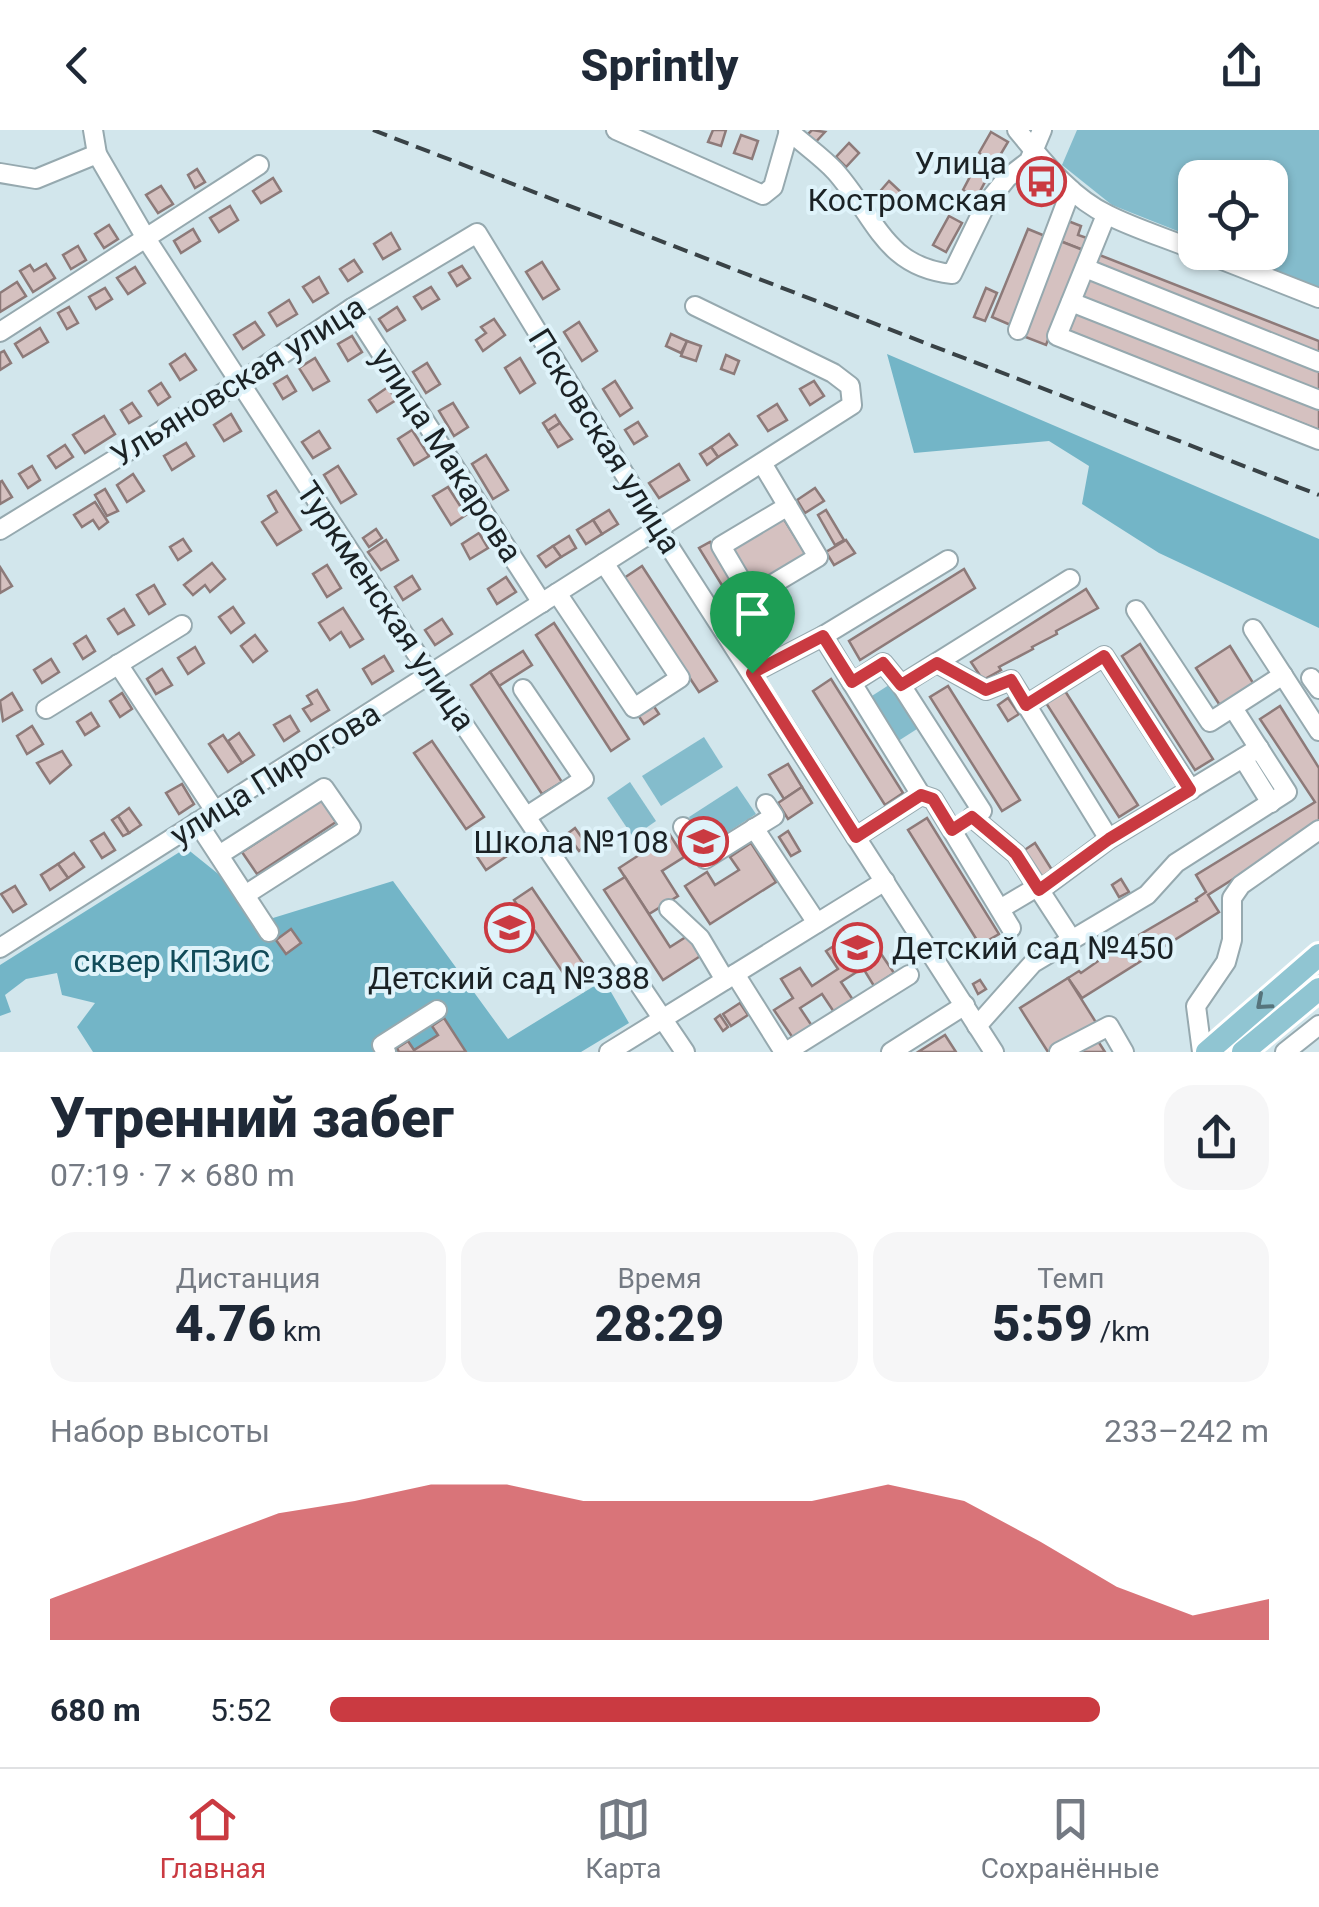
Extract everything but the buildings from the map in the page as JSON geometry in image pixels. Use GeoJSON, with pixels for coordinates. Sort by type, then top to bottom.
{"type":"FeatureCollection","features":[{"type":"Feature","properties":{"kind":"main road"},"geometry":{"type":"LineString","coordinates":[[1204,1052],[1319,955]]}},
{"type":"Feature","properties":{"kind":"main road"},"geometry":{"type":"LineString","coordinates":[[1244,1052],[1319,989]]}},
{"type":"Feature","properties":{"kind":"street","name":"Туркменская улица"},"geometry":{"type":"LineString","coordinates":[[93,130],[98,154],[147,240],[431,676],[685,1052]]}},
{"type":"Feature","properties":{"kind":"street"},"geometry":{"type":"LineString","coordinates":[[616,130],[764,195],[773,187],[789,131],[834,170],[898,254],[926,271],[952,274],[986,204],[1008,178],[1024,167],[1042,130]]}},
{"type":"Feature","properties":{"kind":"street"},"geometry":{"type":"LineString","coordinates":[[1017,130],[1071,190],[1106,215],[1178,243]]}},
{"type":"Feature","properties":{"kind":"street"},"geometry":{"type":"LineString","coordinates":[[0,173],[36,179],[98,154]]}},
{"type":"Feature","properties":{"kind":"street"},"geometry":{"type":"LineString","coordinates":[[0,332],[259,164]]}},
{"type":"Feature","properties":{"kind":"street"},"geometry":{"type":"LineString","coordinates":[[1018,330],[1071,190]]}},
{"type":"Feature","properties":{"kind":"street"},"geometry":{"type":"LineString","coordinates":[[1106,215],[1057,336],[1319,440]]}},
{"type":"Feature","properties":{"kind":"street","name":"Ульяновская улица"},"geometry":{"type":"LineString","coordinates":[[0,530],[478,233]]}},
{"type":"Feature","properties":{"kind":"street","name":"Псковская улица"},"geometry":{"type":"LineString","coordinates":[[478,233],[658,529],[994,1052]]}},
{"type":"Feature","properties":{"kind":"street"},"geometry":{"type":"LineString","coordinates":[[1085,268],[1319,362]]}},
{"type":"Feature","properties":{"kind":"street"},"geometry":{"type":"LineString","coordinates":[[1248,270],[1319,298]]}},
{"type":"Feature","properties":{"kind":"street"},"geometry":{"type":"LineString","coordinates":[[1071,302],[1319,400]]}},
{"type":"Feature","properties":{"kind":"street","name":"улица Пирогова"},"geometry":{"type":"LineString","coordinates":[[2,941],[431,676],[852,406],[850,386],[833,373],[695,306]]}},
{"type":"Feature","properties":{"kind":"street","name":"улица Макарова"},"geometry":{"type":"LineString","coordinates":[[352,308],[549,598],[634,708],[680,678],[604,563]]}},
{"type":"Feature","properties":{"kind":"street"},"geometry":{"type":"LineString","coordinates":[[762,462],[788,506],[818,557],[751,597],[720,546],[788,506]]}},
{"type":"Feature","properties":{"kind":"street"},"geometry":{"type":"LineString","coordinates":[[752,673],[823,636],[948,560]]}},
{"type":"Feature","properties":{"kind":"street"},"geometry":{"type":"LineString","coordinates":[[901,685],[1070,579]]}},
{"type":"Feature","properties":{"kind":"street"},"geometry":{"type":"LineString","coordinates":[[1136,610],[1210,722],[1282,675]]}},
{"type":"Feature","properties":{"kind":"street"},"geometry":{"type":"LineString","coordinates":[[46,709],[182,625]]}},
{"type":"Feature","properties":{"kind":"street"},"geometry":{"type":"LineString","coordinates":[[1253,628],[1319,731]]}},
{"type":"Feature","properties":{"kind":"street"},"geometry":{"type":"LineString","coordinates":[[823,636],[921,795],[933,799],[1011,928]]}},
{"type":"Feature","properties":{"kind":"street"},"geometry":{"type":"LineString","coordinates":[[1026,705],[1104,656],[1190,790]]}},
{"type":"Feature","properties":{"kind":"street"},"geometry":{"type":"LineString","coordinates":[[852,682],[883,663],[901,685],[982,811],[952,830]]}},
{"type":"Feature","properties":{"kind":"street"},"geometry":{"type":"LineString","coordinates":[[937,663],[986,690],[1011,680],[1109,839]]}},
{"type":"Feature","properties":{"kind":"street"},"geometry":{"type":"LineString","coordinates":[[118,664],[215,811]]}},
{"type":"Feature","properties":{"kind":"street"},"geometry":{"type":"LineString","coordinates":[[523,689],[584,779],[527,816]]}},
{"type":"Feature","properties":{"kind":"street"},"geometry":{"type":"LineString","coordinates":[[977,1026],[1034,964],[1147,895],[1176,863],[1287,792],[1251,753],[1233,708]]}},
{"type":"Feature","properties":{"kind":"street"},"geometry":{"type":"LineString","coordinates":[[1000,909],[1038,889],[1109,839],[1251,753]]}},
{"type":"Feature","properties":{"kind":"street"},"geometry":{"type":"LineString","coordinates":[[220,856],[324,788],[351,827],[245,895]]}},
{"type":"Feature","properties":{"kind":"street"},"geometry":{"type":"LineString","coordinates":[[856,837],[921,795]]}},
{"type":"Feature","properties":{"kind":"street"},"geometry":{"type":"LineString","coordinates":[[683,827],[705,859],[774,816],[766,804]]}},
{"type":"Feature","properties":{"kind":"street"},"geometry":{"type":"LineString","coordinates":[[972,817],[1016,854],[1072,940]]}},
{"type":"Feature","properties":{"kind":"street"},"geometry":{"type":"LineString","coordinates":[[198,822],[268,932]]}},
{"type":"Feature","properties":{"kind":"street"},"geometry":{"type":"LineString","coordinates":[[754,828],[817,923]]}},
{"type":"Feature","properties":{"kind":"street"},"geometry":{"type":"LineString","coordinates":[[1204,1052],[1196,1006],[1226,962],[1232,940],[1232,898],[1240,884],[1319,830]]}},
{"type":"Feature","properties":{"kind":"street"},"geometry":{"type":"LineString","coordinates":[[609,1052],[884,881]]}},
{"type":"Feature","properties":{"kind":"street"},"geometry":{"type":"LineString","coordinates":[[669,909],[700,938],[785,1052],[909,975]]}},
{"type":"Feature","properties":{"kind":"street"},"geometry":{"type":"LineString","coordinates":[[891,1052],[965,1006]]}},
{"type":"Feature","properties":{"kind":"street"},"geometry":{"type":"LineString","coordinates":[[386,1052],[382,1045],[437,1010]]}},
{"type":"Feature","properties":{"kind":"street"},"geometry":{"type":"LineString","coordinates":[[1285,1052],[1319,1025]]}},
{"type":"Feature","properties":{"kind":"street"},"geometry":{"type":"LineString","coordinates":[[1059,1052],[1109,1026],[1124,1052]]}},
{"type":"Feature","properties":{"kind":"shaded area"},"geometry":{"type":"Polygon","coordinates":[[[1077,130],[1319,130],[1319,287],[1276,270],[1288,270],[1288,160],[1178,160],[1178,231],[1112,205],[1062,165],[1077,130]]]}},
{"type":"Feature","properties":{"kind":"shaded area"},"geometry":{"type":"Polygon","coordinates":[[[889,685],[917,729],[892,745],[864,701],[889,685]]]}},
{"type":"Feature","properties":{"kind":"shaded area"},"geometry":{"type":"Polygon","coordinates":[[[704,737],[723,767],[661,806],[642,776],[704,737]]]}},
{"type":"Feature","properties":{"kind":"shaded area"},"geometry":{"type":"Polygon","coordinates":[[[630,782],[656,821],[633,837],[607,798],[630,782]]]}},
{"type":"Feature","properties":{"kind":"shaded area"},"geometry":{"type":"Polygon","coordinates":[[[737,786],[756,814],[708,845],[689,817],[737,786]]]}},
{"type":"Feature","properties":{"kind":"green space"},"geometry":{"type":"Polygon","coordinates":[[[887,354],[1319,539],[1319,628],[1159,553],[1082,504],[1089,466],[1049,441],[914,453],[887,354]]]}},
{"type":"Feature","properties":{"kind":"green space","name":"сквер КПЗиС"},"geometry":{"type":"Polygon","coordinates":[[[186,848],[273,918],[393,881],[508,1039],[604,980],[629,1023],[581,1052],[93,1052],[77,1027],[95,1003],[62,995],[57,973],[26,979],[5,995],[11,1012],[0,1016],[0,965],[186,848]]]}},
{"type":"Feature","properties":{"kind":"railway"},"geometry":{"type":"LineString","coordinates":[[373,130],[1319,495]]}},
{"type":"Feature","properties":{"kind":"place","name":"Улица Костромская"},"geometry":{"type":"Point","coordinates":[1042,181]}},
{"type":"Feature","properties":{"kind":"place","name":"Школа №108"},"geometry":{"type":"Point","coordinates":[704,842]}},
{"type":"Feature","properties":{"kind":"place","name":"Детский сад №388"},"geometry":{"type":"Point","coordinates":[509,928]}},
{"type":"Feature","properties":{"kind":"place","name":"Детский сад №450"},"geometry":{"type":"Point","coordinates":[857,948]}},
{"type":"Feature","properties":{"kind":"route"},"geometry":{"type":"LineString","coordinates":[[823,636],[852,682],[883,663],[901,685],[937,663],[986,690],[1011,680],[1026,705],[1104,656],[1190,790],[1109,839],[1039,890],[1016,854],[972,817],[952,830],[933,799],[921,795],[856,837],[752,673],[823,636]]}}]}
